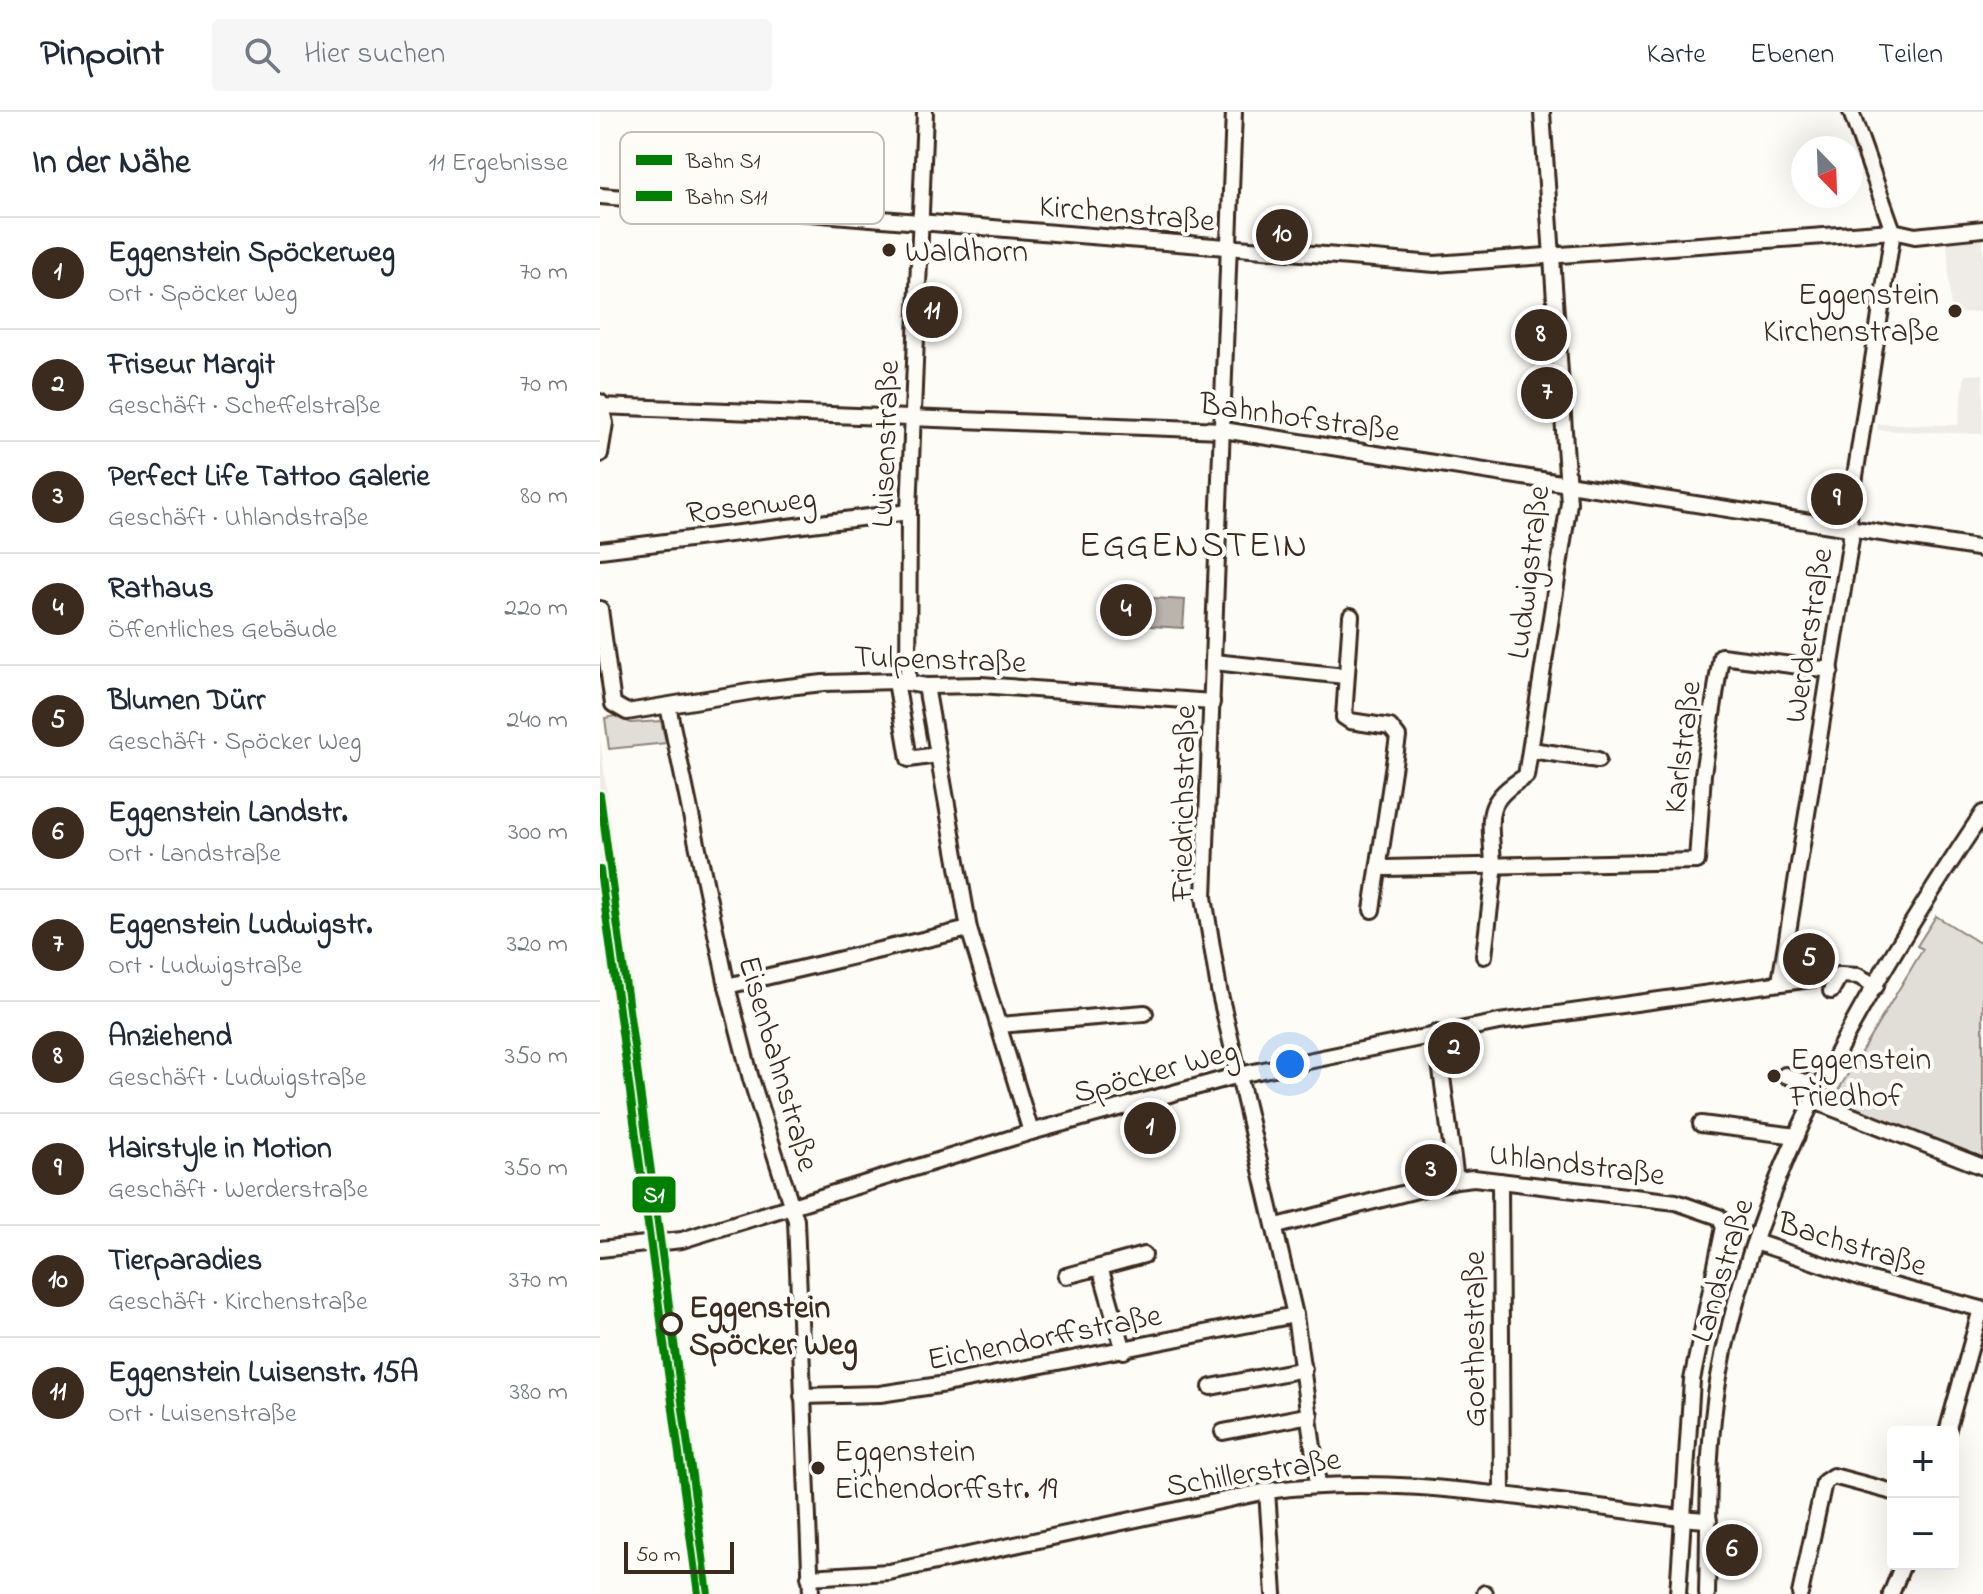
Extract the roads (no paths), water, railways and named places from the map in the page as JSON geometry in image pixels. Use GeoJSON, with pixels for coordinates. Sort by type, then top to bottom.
{"type":"FeatureCollection","features":[{"type":"Feature","properties":{"kind":"street","name":"Luisenstraße"},"geometry":{"type":"LineString","coordinates":[[925,112],[902,682],[909,759],[937,755]]}},
{"type":"Feature","properties":{"kind":"street","name":"Friedrichstraße"},"geometry":{"type":"LineString","coordinates":[[1234,112],[1204,897],[1219,990],[1277,1226],[1295,1315],[1318,1484]]}},
{"type":"Feature","properties":{"kind":"street","name":"Ludwigstraße"},"geometry":{"type":"LineString","coordinates":[[1484,956],[1494,865],[1491,808],[1501,790],[1526,776],[1569,503],[1542,112]]}},
{"type":"Feature","properties":{"kind":"street","name":"Werderstraße"},"geometry":{"type":"LineString","coordinates":[[1780,982],[1831,670],[1893,231],[1851,112]]}},
{"type":"Feature","properties":{"kind":"street","name":"Kirchenstraße"},"geometry":{"type":"LineString","coordinates":[[600,196],[620,198]]}},
{"type":"Feature","properties":{"kind":"street","name":"Kirchenstraße"},"geometry":{"type":"LineString","coordinates":[[884,219],[1435,264],[1893,231],[1915,236],[1983,229]]}},
{"type":"Feature","properties":{"kind":"street","name":"Bahnhofstraße"},"geometry":{"type":"LineString","coordinates":[[601,405],[1223,430],[1983,549]]}},
{"type":"Feature","properties":{"kind":"street"},"geometry":{"type":"LineString","coordinates":[[600,454],[605,423],[601,405]]}},
{"type":"Feature","properties":{"kind":"street","name":"Rosenweg"},"geometry":{"type":"LineString","coordinates":[[600,550],[909,512]]}},
{"type":"Feature","properties":{"kind":"street"},"geometry":{"type":"LineString","coordinates":[[600,609],[613,704],[627,712],[668,706]]}},
{"type":"Feature","properties":{"kind":"street"},"geometry":{"type":"LineString","coordinates":[[1351,616],[1344,717],[1350,721],[1390,727],[1398,737],[1372,910]]}},
{"type":"Feature","properties":{"kind":"street","name":"Karlstraße"},"geometry":{"type":"LineString","coordinates":[[1494,865],[1697,861],[1703,774],[1721,656],[1831,670]]}},
{"type":"Feature","properties":{"kind":"street"},"geometry":{"type":"LineString","coordinates":[[1214,662],[1345,676]]}},
{"type":"Feature","properties":{"kind":"street","name":"Tulpenstraße"},"geometry":{"type":"LineString","coordinates":[[668,706],[823,683],[902,682],[926,686],[981,685],[1212,702]]}},
{"type":"Feature","properties":{"kind":"street"},"geometry":{"type":"LineString","coordinates":[[926,686],[969,929],[1031,1132]]}},
{"type":"Feature","properties":{"kind":"street","name":"Eisenbahnstraße"},"geometry":{"type":"LineString","coordinates":[[668,706],[727,986],[751,1079],[796,1220],[811,1594]]}},
{"type":"Feature","properties":{"kind":"street"},"geometry":{"type":"LineString","coordinates":[[1531,750],[1598,760]]}},
{"type":"Feature","properties":{"kind":"street","name":"Landstraße"},"geometry":{"type":"LineString","coordinates":[[1707,1594],[1713,1418],[1719,1380],[1755,1242],[1797,1136],[1817,1095],[1876,986],[1983,813]]}},
{"type":"Feature","properties":{"kind":"street"},"geometry":{"type":"LineString","coordinates":[[1381,865],[1386,868],[1494,865]]}},
{"type":"Feature","properties":{"kind":"street"},"geometry":{"type":"LineString","coordinates":[[727,986],[969,929]]}},
{"type":"Feature","properties":{"kind":"street"},"geometry":{"type":"LineString","coordinates":[[1831,991],[1840,975]]}},
{"type":"Feature","properties":{"kind":"street","name":"Spöcker Weg"},"geometry":{"type":"LineString","coordinates":[[600,1249],[682,1240],[1031,1132],[1239,1075],[1436,1033],[1840,975],[1858,976],[1876,986]]}},
{"type":"Feature","properties":{"kind":"street"},"geometry":{"type":"LineString","coordinates":[[999,1025],[1145,1013]]}},
{"type":"Feature","properties":{"kind":"street"},"geometry":{"type":"LineString","coordinates":[[1436,1033],[1456,1180]]}},
{"type":"Feature","properties":{"kind":"street"},"geometry":{"type":"LineString","coordinates":[[1785,1075],[1817,1095],[1983,1167]]}},
{"type":"Feature","properties":{"kind":"street"},"geometry":{"type":"LineString","coordinates":[[1701,1124],[1797,1136]]}},
{"type":"Feature","properties":{"kind":"street","name":"Uhlandstraße"},"geometry":{"type":"LineString","coordinates":[[1277,1226],[1456,1180],[1500,1181],[1676,1202],[1719,1217],[1724,1227],[1692,1380],[1681,1517]]}},
{"type":"Feature","properties":{"kind":"street","name":"Goethestraße"},"geometry":{"type":"LineString","coordinates":[[1500,1181],[1502,1495]]}},
{"type":"Feature","properties":{"kind":"street","name":"Bachstraße"},"geometry":{"type":"LineString","coordinates":[[1755,1242],[1860,1277],[1982,1306],[1949,1426]]}},
{"type":"Feature","properties":{"kind":"street"},"geometry":{"type":"LineString","coordinates":[[1066,1276],[1144,1255]]}},
{"type":"Feature","properties":{"kind":"street"},"geometry":{"type":"LineString","coordinates":[[1100,1267],[1124,1351]]}},
{"type":"Feature","properties":{"kind":"street","name":"Eichendorffstraße"},"geometry":{"type":"LineString","coordinates":[[802,1396],[880,1394],[1124,1351],[1295,1315]]}},
{"type":"Feature","properties":{"kind":"street"},"geometry":{"type":"LineString","coordinates":[[1211,1387],[1304,1369]]}},
{"type":"Feature","properties":{"kind":"street"},"geometry":{"type":"LineString","coordinates":[[1223,1432],[1310,1415]]}},
{"type":"Feature","properties":{"kind":"street"},"geometry":{"type":"LineString","coordinates":[[1800,1594],[1824,1482],[1833,1476],[1887,1490]]}},
{"type":"Feature","properties":{"kind":"street","name":"Schillerstraße"},"geometry":{"type":"LineString","coordinates":[[809,1577],[889,1572],[1267,1491],[1318,1484],[1361,1483],[1502,1495],[1709,1520]]}},
{"type":"Feature","properties":{"kind":"street"},"geometry":{"type":"LineString","coordinates":[[1267,1491],[1274,1594]]}},
{"type":"Feature","properties":{"kind":"street"},"geometry":{"type":"LineString","coordinates":[[1678,1594],[1681,1517]]}},
{"type":"Feature","properties":{"kind":"street"},"geometry":{"type":"LineString","coordinates":[[1891,1594],[1901,1570]]}},
{"type":"Feature","properties":{"kind":"rail line","name":"S1"},"geometry":{"type":"LineString","coordinates":[[600,795],[708,1594]]}},
{"type":"Feature","properties":{"kind":"rail line","name":"S11"},"geometry":{"type":"LineString","coordinates":[[600,870],[698,1594]]}},
{"type":"Feature","properties":{"kind":"place","name":"Tierparadies"},"geometry":{"type":"Point","coordinates":[1282,235]}},
{"type":"Feature","properties":{"kind":"place","name":"Waldhorn"},"geometry":{"type":"Point","coordinates":[889,250]}},
{"type":"Feature","properties":{"kind":"place","name":"Eggenstein Kirchenstraße"},"geometry":{"type":"Point","coordinates":[1955,311]}},
{"type":"Feature","properties":{"kind":"place","name":"Eggenstein Luisenstr. 15A"},"geometry":{"type":"Point","coordinates":[932,312]}},
{"type":"Feature","properties":{"kind":"place","name":"Anziehend"},"geometry":{"type":"Point","coordinates":[1541,335]}},
{"type":"Feature","properties":{"kind":"place","name":"Eggenstein Ludwigstr."},"geometry":{"type":"Point","coordinates":[1547,393]}},
{"type":"Feature","properties":{"kind":"place","name":"Hairstyle in Motion"},"geometry":{"type":"Point","coordinates":[1837,499]}},
{"type":"Feature","properties":{"kind":"place","name":"Rathaus"},"geometry":{"type":"Point","coordinates":[1126,610]}},
{"type":"Feature","properties":{"kind":"place","name":"Blumen Dürr"},"geometry":{"type":"Point","coordinates":[1809,959]}},
{"type":"Feature","properties":{"kind":"place","name":"Friseur Margit"},"geometry":{"type":"Point","coordinates":[1454,1048]}},
{"type":"Feature","properties":{"kind":"place","name":"Eggenstein Friedhof"},"geometry":{"type":"Point","coordinates":[1774,1076]}},
{"type":"Feature","properties":{"kind":"place","name":"Eggenstein Spöckerweg"},"geometry":{"type":"Point","coordinates":[1150,1128]}},
{"type":"Feature","properties":{"kind":"place","name":"Perfect Life Tattoo Galerie"},"geometry":{"type":"Point","coordinates":[1431,1170]}},
{"type":"Feature","properties":{"kind":"place","name":"Eggenstein Spöcker Weg"},"geometry":{"type":"Point","coordinates":[671,1324]}},
{"type":"Feature","properties":{"kind":"place","name":"Eggenstein Eichendorffstr. 19"},"geometry":{"type":"Point","coordinates":[818,1468]}},
{"type":"Feature","properties":{"kind":"place","name":"Eggenstein Landstr."},"geometry":{"type":"Point","coordinates":[1732,1550]}},
{"type":"Feature","properties":{"kind":"district","name":"EGGENSTEIN"},"geometry":{"type":"Point","coordinates":[1194,543]}}]}
